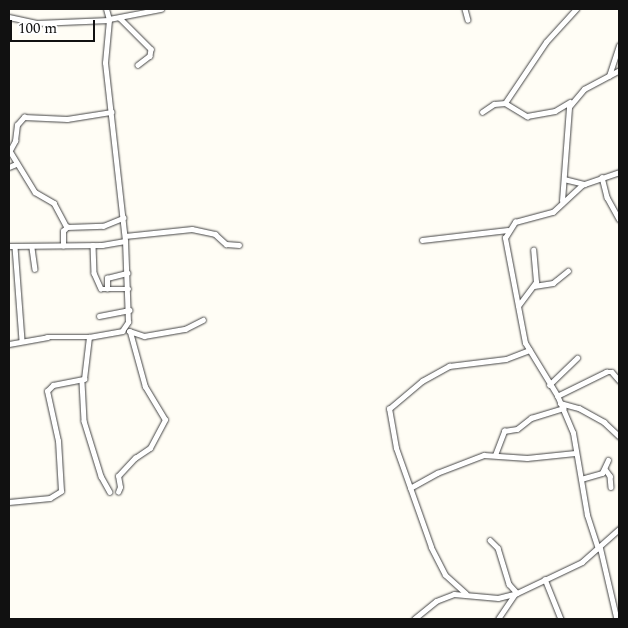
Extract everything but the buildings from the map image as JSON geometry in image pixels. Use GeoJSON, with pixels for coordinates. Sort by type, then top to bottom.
{"type":"FeatureCollection","features":[{"type":"Feature","properties":{"kind":"street"},"geometry":{"type":"LineString","coordinates":[[106,9],[109,20],[105,63],[125,238],[129,310],[128,330],[145,386],[165,420],[150,448],[135,458],[118,476],[120,488],[118,492]]}},
{"type":"Feature","properties":{"kind":"street"},"geometry":{"type":"LineString","coordinates":[[9,17],[37,23],[109,20],[162,9]]}},
{"type":"Feature","properties":{"kind":"street"},"geometry":{"type":"LineString","coordinates":[[465,9],[468,20]]}},
{"type":"Feature","properties":{"kind":"street"},"geometry":{"type":"LineString","coordinates":[[505,102],[546,42],[576,9]]}},
{"type":"Feature","properties":{"kind":"street"},"geometry":{"type":"LineString","coordinates":[[120,18],[151,49],[150,56],[138,65]]}},
{"type":"Feature","properties":{"kind":"street"},"geometry":{"type":"LineString","coordinates":[[609,76],[619,46]]}},
{"type":"Feature","properties":{"kind":"street"},"geometry":{"type":"LineString","coordinates":[[482,112],[494,104],[505,102],[527,116],[555,111],[573,100],[584,89],[619,70]]}},
{"type":"Feature","properties":{"kind":"street"},"geometry":{"type":"LineString","coordinates":[[562,203],[565,122],[573,100]]}},
{"type":"Feature","properties":{"kind":"street"},"geometry":{"type":"LineString","coordinates":[[66,226],[54,203],[34,192],[9,152],[15,141],[16,125],[24,117],[67,119],[111,112]]}},
{"type":"Feature","properties":{"kind":"street"},"geometry":{"type":"LineString","coordinates":[[9,167],[16,164]]}},
{"type":"Feature","properties":{"kind":"street"},"geometry":{"type":"LineString","coordinates":[[617,619],[581,479],[573,433],[557,396],[529,350],[518,306],[505,238],[507,230],[515,222],[553,212],[584,184],[619,172]]}},
{"type":"Feature","properties":{"kind":"street"},"geometry":{"type":"LineString","coordinates":[[602,177],[607,197],[619,219]]}},
{"type":"Feature","properties":{"kind":"street"},"geometry":{"type":"LineString","coordinates":[[564,179],[584,184]]}},
{"type":"Feature","properties":{"kind":"street"},"geometry":{"type":"LineString","coordinates":[[66,226],[103,226],[123,218]]}},
{"type":"Feature","properties":{"kind":"street"},"geometry":{"type":"LineString","coordinates":[[63,246],[63,231],[66,226]]}},
{"type":"Feature","properties":{"kind":"street"},"geometry":{"type":"LineString","coordinates":[[9,246],[32,248],[93,245],[125,238],[192,229],[215,234],[223,243],[239,245]]}},
{"type":"Feature","properties":{"kind":"street"},"geometry":{"type":"LineString","coordinates":[[422,240],[507,230]]}},
{"type":"Feature","properties":{"kind":"street"},"geometry":{"type":"LineString","coordinates":[[93,245],[95,279],[101,289],[128,289]]}},
{"type":"Feature","properties":{"kind":"street"},"geometry":{"type":"LineString","coordinates":[[15,247],[22,341]]}},
{"type":"Feature","properties":{"kind":"street"},"geometry":{"type":"LineString","coordinates":[[32,248],[35,269]]}},
{"type":"Feature","properties":{"kind":"street"},"geometry":{"type":"LineString","coordinates":[[518,306],[534,286],[537,277],[533,250]]}},
{"type":"Feature","properties":{"kind":"street"},"geometry":{"type":"LineString","coordinates":[[534,286],[553,283],[568,271]]}},
{"type":"Feature","properties":{"kind":"street"},"geometry":{"type":"LineString","coordinates":[[107,289],[108,277],[127,273]]}},
{"type":"Feature","properties":{"kind":"street"},"geometry":{"type":"LineString","coordinates":[[99,316],[129,310]]}},
{"type":"Feature","properties":{"kind":"street"},"geometry":{"type":"LineString","coordinates":[[9,344],[22,341],[89,337],[128,330],[139,336],[167,332],[204,320]]}},
{"type":"Feature","properties":{"kind":"street"},"geometry":{"type":"LineString","coordinates":[[89,337],[88,371],[82,382],[84,421],[101,476],[110,492]]}},
{"type":"Feature","properties":{"kind":"street"},"geometry":{"type":"LineString","coordinates":[[466,594],[445,575],[438,561],[396,448],[391,406],[426,378],[448,366],[506,359],[529,350]]}},
{"type":"Feature","properties":{"kind":"street"},"geometry":{"type":"LineString","coordinates":[[549,385],[577,358]]}},
{"type":"Feature","properties":{"kind":"street"},"geometry":{"type":"LineString","coordinates":[[557,396],[606,372],[612,372],[619,380]]}},
{"type":"Feature","properties":{"kind":"street"},"geometry":{"type":"LineString","coordinates":[[9,502],[50,498],[61,491],[61,463],[47,391],[53,385],[82,382]]}},
{"type":"Feature","properties":{"kind":"street"},"geometry":{"type":"LineString","coordinates":[[560,403],[579,408],[604,422],[619,436]]}},
{"type":"Feature","properties":{"kind":"street"},"geometry":{"type":"LineString","coordinates":[[495,455],[504,431],[517,429],[531,418],[563,408]]}},
{"type":"Feature","properties":{"kind":"street"},"geometry":{"type":"LineString","coordinates":[[410,488],[473,458],[495,455],[527,458],[575,453]]}},
{"type":"Feature","properties":{"kind":"street"},"geometry":{"type":"LineString","coordinates":[[581,479],[597,476],[605,469],[608,460]]}},
{"type":"Feature","properties":{"kind":"street"},"geometry":{"type":"LineString","coordinates":[[605,469],[610,476],[611,487]]}},
{"type":"Feature","properties":{"kind":"street"},"geometry":{"type":"LineString","coordinates":[[414,619],[448,595],[466,594],[498,598],[516,594],[582,562],[619,529]]}},
{"type":"Feature","properties":{"kind":"street"},"geometry":{"type":"LineString","coordinates":[[490,540],[498,548],[509,584],[516,594]]}},
{"type":"Feature","properties":{"kind":"street"},"geometry":{"type":"LineString","coordinates":[[546,579],[561,619]]}},
{"type":"Feature","properties":{"kind":"street"},"geometry":{"type":"LineString","coordinates":[[498,619],[516,594]]}}]}
